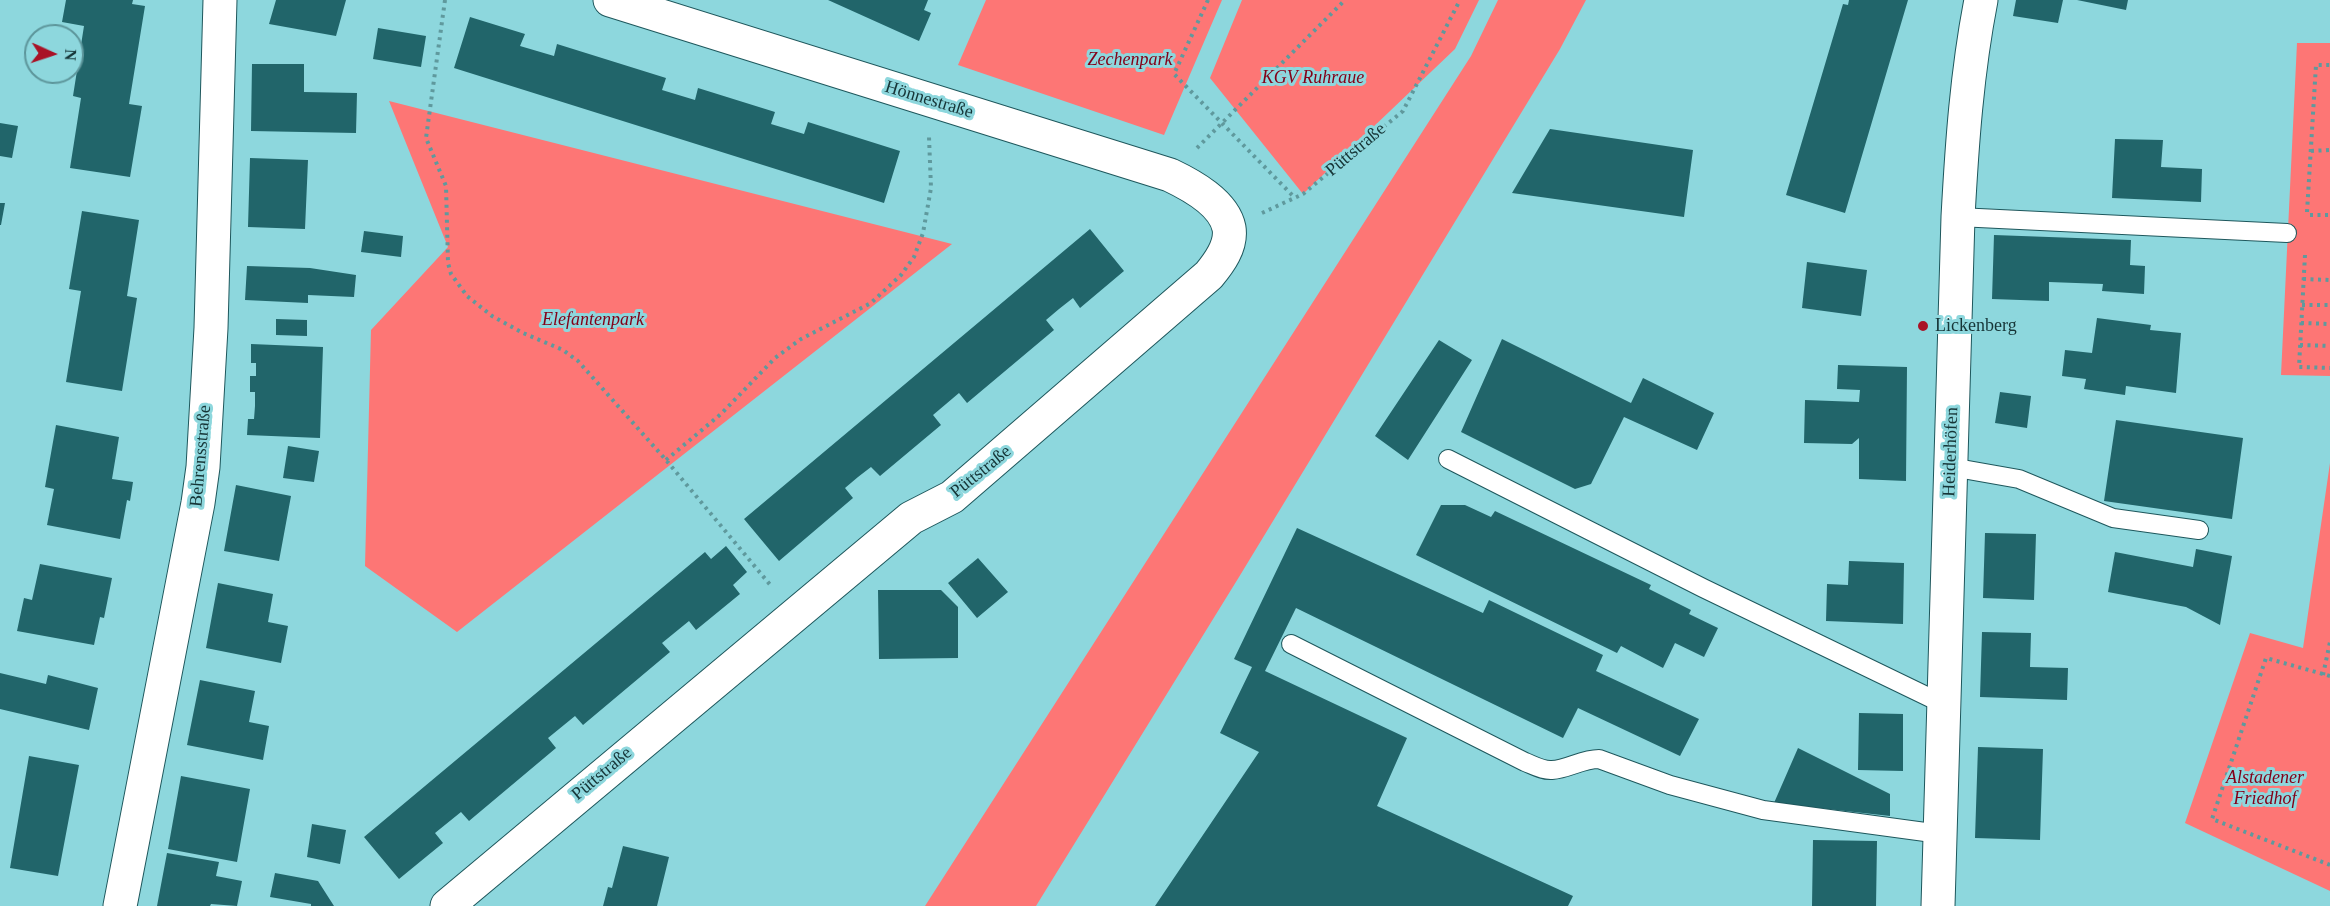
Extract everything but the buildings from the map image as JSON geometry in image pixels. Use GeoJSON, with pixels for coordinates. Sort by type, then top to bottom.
{"type":"FeatureCollection","features":[{"type":"Feature","properties":{"kind":"street","name":"Behrensstraße"},"geometry":{"type":"LineString","coordinates":[[120,906],[203,467],[211,328],[220,0]]}},
{"type":"Feature","properties":{"kind":"street","name":"Hönnestraße"},"geometry":{"type":"LineString","coordinates":[[610,0],[1170,175],[1206,195],[1228,228]]}},
{"type":"Feature","properties":{"kind":"street","name":"Heiderhöfen"},"geometry":{"type":"LineString","coordinates":[[1938,906],[1958,217],[1968,70],[1980,0]]}},
{"type":"Feature","properties":{"kind":"street","name":"Püttstraße"},"geometry":{"type":"LineString","coordinates":[[447,906],[911,518],[952,497],[1209,275],[1221,260],[1228,242],[1228,228]]}},
{"type":"Feature","properties":{"kind":"lane"},"geometry":{"type":"LineString","coordinates":[[1958,217],[2287,233]]}},
{"type":"Feature","properties":{"kind":"lane"},"geometry":{"type":"LineString","coordinates":[[1448,459],[1703,588],[1943,704]]}},
{"type":"Feature","properties":{"kind":"lane"},"geometry":{"type":"LineString","coordinates":[[1951,467],[2019,479],[2113,518],[2199,530]]}},
{"type":"Feature","properties":{"kind":"lane"},"geometry":{"type":"LineString","coordinates":[[1291,644],[1514,757],[1545,770],[1553,771],[1588,759],[1599,759],[1715,799],[1763,810],[1940,834]]}},
{"type":"Feature","properties":{"kind":"path"},"geometry":{"type":"LineString","coordinates":[[445,0],[426,138],[446,186],[448,263],[451,274],[467,296],[492,316],[572,355],[666,460],[795,615]]}},
{"type":"Feature","properties":{"kind":"path"},"geometry":{"type":"LineString","coordinates":[[1208,0],[1174,74],[1295,198]]}},
{"type":"Feature","properties":{"kind":"path"},"geometry":{"type":"LineString","coordinates":[[1170,175],[1345,0]]}},
{"type":"Feature","properties":{"kind":"path","name":"Püttstraße"},"geometry":{"type":"LineString","coordinates":[[1228,228],[1303,194],[1403,111],[1460,0]]}},
{"type":"Feature","properties":{"kind":"path"},"geometry":{"type":"LineString","coordinates":[[2307,224],[2316,65],[2330,65]]}},
{"type":"Feature","properties":{"kind":"path"},"geometry":{"type":"LineString","coordinates":[[666,460],[721,414],[775,358],[801,339],[871,303],[901,274],[914,257],[923,233],[930,188],[929,142],[932,100]]}},
{"type":"Feature","properties":{"kind":"path"},"geometry":{"type":"LineString","coordinates":[[2311,151],[2330,150]]}},
{"type":"Feature","properties":{"kind":"path"},"geometry":{"type":"LineString","coordinates":[[2307,215],[2330,215]]}},
{"type":"Feature","properties":{"kind":"path"},"geometry":{"type":"LineString","coordinates":[[2306,245],[2299,367],[2330,369]]}},
{"type":"Feature","properties":{"kind":"path"},"geometry":{"type":"LineString","coordinates":[[2303,279],[2330,280]]}},
{"type":"Feature","properties":{"kind":"path"},"geometry":{"type":"LineString","coordinates":[[2302,305],[2330,305]]}},
{"type":"Feature","properties":{"kind":"path"},"geometry":{"type":"LineString","coordinates":[[2301,322],[2330,324]]}},
{"type":"Feature","properties":{"kind":"path"},"geometry":{"type":"LineString","coordinates":[[2300,345],[2330,346]]}},
{"type":"Feature","properties":{"kind":"path"},"geometry":{"type":"LineString","coordinates":[[2323,675],[2330,642]]}},
{"type":"Feature","properties":{"kind":"path"},"geometry":{"type":"LineString","coordinates":[[2330,676],[2266,658],[2212,819],[2330,865]]}},
{"type":"Feature","properties":{"kind":"green space","name":"Zechenpark"},"geometry":{"type":"Polygon","coordinates":[[[986,0],[1222,0],[1164,135],[958,65],[986,0]]]}},
{"type":"Feature","properties":{"kind":"green space","name":"KGV Ruhraue"},"geometry":{"type":"Polygon","coordinates":[[[1242,0],[1479,0],[1455,49],[1303,194],[1210,78],[1242,0]]]}},
{"type":"Feature","properties":{"kind":"green space"},"geometry":{"type":"Polygon","coordinates":[[[1498,0],[1586,0],[1560,49],[1036,906],[925,906],[1471,56],[1498,0]]]}},
{"type":"Feature","properties":{"kind":"green space"},"geometry":{"type":"Polygon","coordinates":[[[2297,43],[2330,43],[2330,376],[2281,375],[2297,43]]]}},
{"type":"Feature","properties":{"kind":"green space","name":"Elefantenpark"},"geometry":{"type":"Polygon","coordinates":[[[389,101],[952,244],[457,632],[365,566],[371,330],[448,247],[389,101]]]}},
{"type":"Feature","properties":{"kind":"green space","name":"Alstadener Friedhof"},"geometry":{"type":"Polygon","coordinates":[[[2330,463],[2330,891],[2185,823],[2250,633],[2303,648],[2330,463]]]}},
{"type":"Feature","properties":{"kind":"place","name":"Lickenberg"},"geometry":{"type":"Point","coordinates":[1923,326]}}]}
